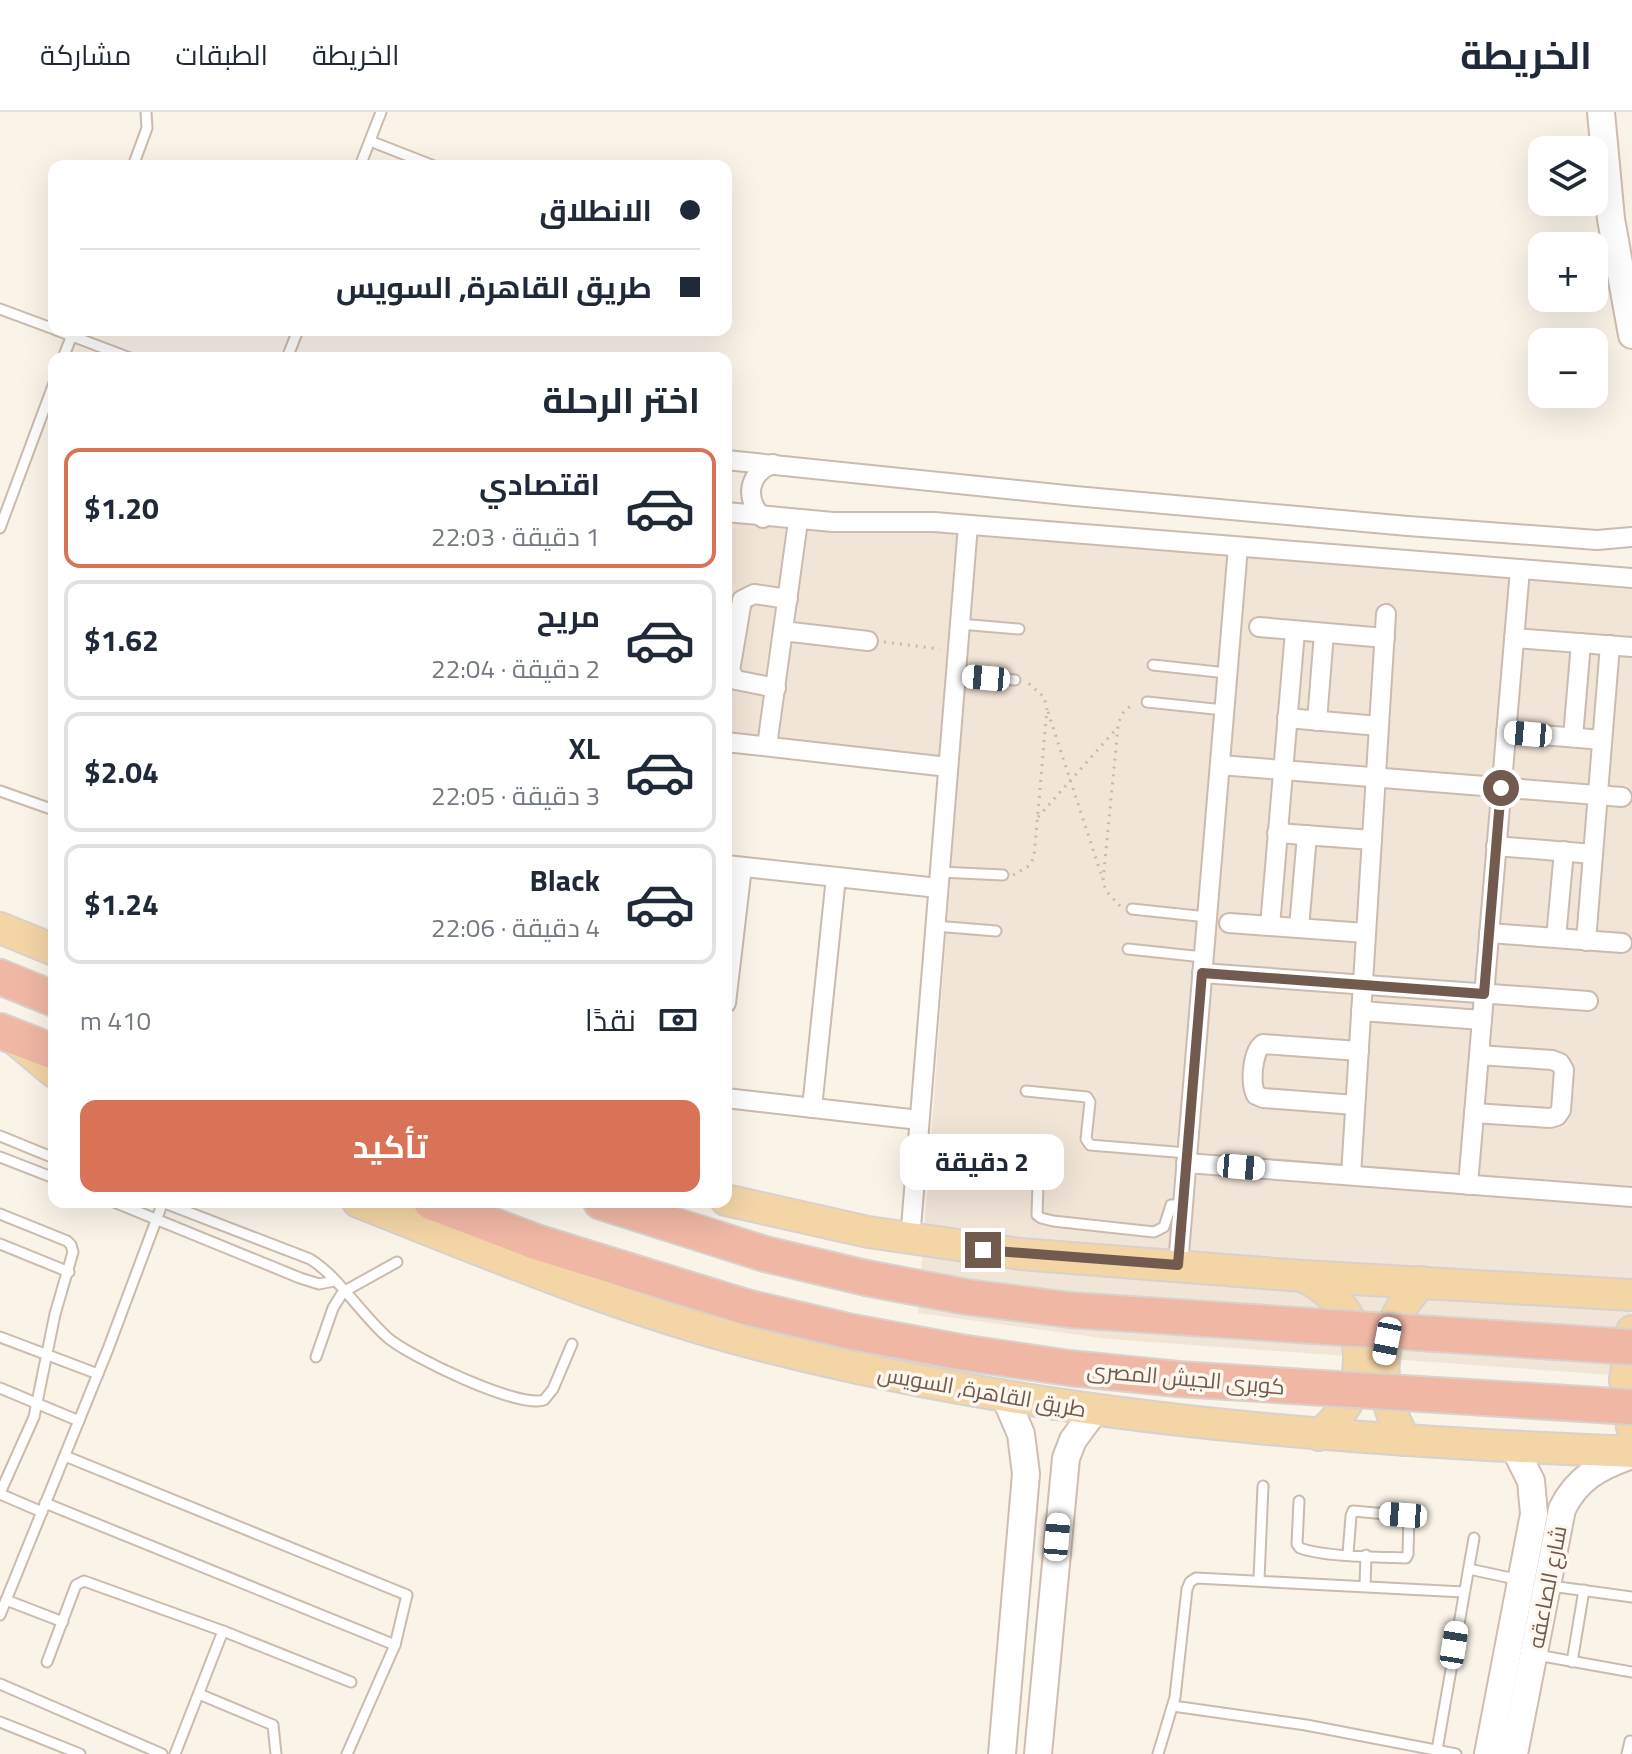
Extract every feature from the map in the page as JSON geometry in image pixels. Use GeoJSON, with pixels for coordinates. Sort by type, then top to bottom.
{"type":"FeatureCollection","features":[{"type":"Feature","properties":{"kind":"highway"},"geometry":{"type":"LineString","coordinates":[[0,977],[48,997]]}},
{"type":"Feature","properties":{"kind":"highway"},"geometry":{"type":"LineString","coordinates":[[5,1033],[48,1050]]}},
{"type":"Feature","properties":{"kind":"highway","name":"كوبرى الجيش المصرى"},"geometry":{"type":"LineString","coordinates":[[447,1208],[539,1243],[746,1307],[852,1332],[945,1349],[1069,1368],[1178,1379],[1632,1407]]}},
{"type":"Feature","properties":{"kind":"highway"},"geometry":{"type":"LineString","coordinates":[[620,1208],[765,1254],[866,1278],[967,1297],[1173,1319],[1632,1347]]}},
{"type":"Feature","properties":{"kind":"main road"},"geometry":{"type":"LineString","coordinates":[[0,928],[48,948]]}},
{"type":"Feature","properties":{"kind":"main road"},"geometry":{"type":"LineString","coordinates":[[5,1033],[48,1067]]}},
{"type":"Feature","properties":{"kind":"main road"},"geometry":{"type":"LineString","coordinates":[[732,1201],[910,1240],[1020,1254],[1303,1276],[1632,1295]]}},
{"type":"Feature","properties":{"kind":"main road","name":"طريق القاهرة, السويس"},"geometry":{"type":"LineString","coordinates":[[373,1208],[660,1317],[840,1365],[931,1385],[1095,1410],[1319,1435],[1632,1454]]}},
{"type":"Feature","properties":{"kind":"main road"},"geometry":{"type":"LineString","coordinates":[[1303,1276],[1341,1305],[1356,1335],[1359,1351],[1359,1367],[1351,1398],[1332,1424],[1319,1435]]}},
{"type":"Feature","properties":{"kind":"main road"},"geometry":{"type":"LineString","coordinates":[[1405,1440],[1396,1425],[1385,1392],[1384,1358],[1387,1341],[1400,1309],[1422,1282]]}},
{"type":"Feature","properties":{"kind":"main road"},"geometry":{"type":"LineString","coordinates":[[1632,1331],[1625,1380],[1632,1427]]}},
{"type":"Feature","properties":{"kind":"street"},"geometry":{"type":"LineString","coordinates":[[1601,112],[1613,233],[1632,335]]}},
{"type":"Feature","properties":{"kind":"street"},"geometry":{"type":"LineString","coordinates":[[732,461],[1262,513],[1629,541]]}},
{"type":"Feature","properties":{"kind":"street"},"geometry":{"type":"LineString","coordinates":[[763,518],[752,504],[751,487],[758,472],[773,464]]}},
{"type":"Feature","properties":{"kind":"street"},"geometry":{"type":"LineString","coordinates":[[732,513],[798,521],[968,525],[1630,576]]}},
{"type":"Feature","properties":{"kind":"street"},"geometry":{"type":"LineString","coordinates":[[767,746],[798,521]]}},
{"type":"Feature","properties":{"kind":"street"},"geometry":{"type":"LineString","coordinates":[[910,1240],[968,525]]}},
{"type":"Feature","properties":{"kind":"street"},"geometry":{"type":"LineString","coordinates":[[1178,1265],[1238,547]]}},
{"type":"Feature","properties":{"kind":"street"},"geometry":{"type":"LineString","coordinates":[[1468,1185],[1520,569]]}},
{"type":"Feature","properties":{"kind":"street"},"geometry":{"type":"LineString","coordinates":[[732,659],[742,600],[754,594],[788,599]]}},
{"type":"Feature","properties":{"kind":"street"},"geometry":{"type":"LineString","coordinates":[[1351,1175],[1386,614]]}},
{"type":"Feature","properties":{"kind":"street"},"geometry":{"type":"LineString","coordinates":[[1259,627],[1385,638]]}},
{"type":"Feature","properties":{"kind":"street"},"geometry":{"type":"LineString","coordinates":[[783,631],[868,641]]}},
{"type":"Feature","properties":{"kind":"street"},"geometry":{"type":"LineString","coordinates":[[1270,926],[1295,631]]}},
{"type":"Feature","properties":{"kind":"street"},"geometry":{"type":"LineString","coordinates":[[1317,721],[1324,633]]}},
{"type":"Feature","properties":{"kind":"street"},"geometry":{"type":"LineString","coordinates":[[1514,638],[1632,647]]}},
{"type":"Feature","properties":{"kind":"street"},"geometry":{"type":"LineString","coordinates":[[1573,737],[1581,643]]}},
{"type":"Feature","properties":{"kind":"street"},"geometry":{"type":"LineString","coordinates":[[1586,941],[1610,645]]}},
{"type":"Feature","properties":{"kind":"street"},"geometry":{"type":"LineString","coordinates":[[732,674],[736,680],[776,688]]}},
{"type":"Feature","properties":{"kind":"street"},"geometry":{"type":"LineString","coordinates":[[1287,718],[1379,726]]}},
{"type":"Feature","properties":{"kind":"street"},"geometry":{"type":"LineString","coordinates":[[1506,732],[1602,740]]}},
{"type":"Feature","properties":{"kind":"street"},"geometry":{"type":"LineString","coordinates":[[732,743],[948,767]]}},
{"type":"Feature","properties":{"kind":"street"},"geometry":{"type":"LineString","coordinates":[[1220,765],[1622,797]]}},
{"type":"Feature","properties":{"kind":"street"},"geometry":{"type":"LineString","coordinates":[[1277,833],[1372,840]]}},
{"type":"Feature","properties":{"kind":"street"},"geometry":{"type":"LineString","coordinates":[[1299,928],[1307,835]]}},
{"type":"Feature","properties":{"kind":"street"},"geometry":{"type":"LineString","coordinates":[[1496,846],[1593,854]]}},
{"type":"Feature","properties":{"kind":"street"},"geometry":{"type":"LineString","coordinates":[[1556,938],[1564,851]]}},
{"type":"Feature","properties":{"kind":"street"},"geometry":{"type":"LineString","coordinates":[[732,900],[734,866],[836,877],[939,880]]}},
{"type":"Feature","properties":{"kind":"street"},"geometry":{"type":"LineString","coordinates":[[812,1108],[836,877]]}},
{"type":"Feature","properties":{"kind":"street"},"geometry":{"type":"LineString","coordinates":[[1229,923],[1366,933]]}},
{"type":"Feature","properties":{"kind":"street"},"geometry":{"type":"LineString","coordinates":[[1489,933],[1622,943]]}},
{"type":"Feature","properties":{"kind":"street"},"geometry":{"type":"LineString","coordinates":[[1203,965],[1363,984],[1588,1001]]}},
{"type":"Feature","properties":{"kind":"street"},"geometry":{"type":"LineString","coordinates":[[1361,1011],[1482,1020]]}},
{"type":"Feature","properties":{"kind":"street"},"geometry":{"type":"LineString","coordinates":[[1355,1105],[1263,1098],[1256,1095],[1253,1088],[1256,1052],[1263,1044],[1359,1051]]}},
{"type":"Feature","properties":{"kind":"street"},"geometry":{"type":"LineString","coordinates":[[1474,1113],[1550,1118],[1557,1116],[1561,1110],[1564,1070],[1560,1063],[1479,1055]]}},
{"type":"Feature","properties":{"kind":"street"},"geometry":{"type":"LineString","coordinates":[[732,1099],[919,1120]]}},
{"type":"Feature","properties":{"kind":"street"},"geometry":{"type":"LineString","coordinates":[[1187,1158],[1351,1175],[1632,1197]]}},
{"type":"Feature","properties":{"kind":"street"},"geometry":{"type":"LineString","coordinates":[[1002,1754],[1024,1502],[1025,1454],[1015,1415],[1005,1397]]}},
{"type":"Feature","properties":{"kind":"street"},"geometry":{"type":"LineString","coordinates":[[1038,1754],[1066,1458],[1078,1432],[1095,1410]]}},
{"type":"Feature","properties":{"kind":"street","name":"شارع الصاعقه"},"geometry":{"type":"LineString","coordinates":[[1488,1754],[1534,1503],[1531,1481],[1514,1447]]}},
{"type":"Feature","properties":{"kind":"street","name":"شارع الصاعقه"},"geometry":{"type":"LineString","coordinates":[[1514,1754],[1559,1520],[1573,1490],[1598,1468],[1632,1454]]}},
{"type":"Feature","properties":{"kind":"street"},"geometry":{"type":"LineString","coordinates":[[1024,1502],[1060,1506]]}},
{"type":"Feature","properties":{"kind":"street"},"geometry":{"type":"LineString","coordinates":[[1521,1580],[1547,1585]]}},
{"type":"Feature","properties":{"kind":"lane"},"geometry":{"type":"LineString","coordinates":[[135,160],[147,128],[146,112]]}},
{"type":"Feature","properties":{"kind":"lane"},"geometry":{"type":"LineString","coordinates":[[362,160],[381,112]]}},
{"type":"Feature","properties":{"kind":"lane"},"geometry":{"type":"LineString","coordinates":[[370,141],[419,160]]}},
{"type":"Feature","properties":{"kind":"lane"},"geometry":{"type":"LineString","coordinates":[[0,309],[48,327]]}},
{"type":"Feature","properties":{"kind":"lane"},"geometry":{"type":"LineString","coordinates":[[79,336],[116,352]]}},
{"type":"Feature","properties":{"kind":"lane"},"geometry":{"type":"LineString","coordinates":[[0,528],[48,399]]}},
{"type":"Feature","properties":{"kind":"lane"},"geometry":{"type":"LineString","coordinates":[[960,624],[1019,629]]}},
{"type":"Feature","properties":{"kind":"lane"},"geometry":{"type":"LineString","coordinates":[[1153,665],[1227,673]]}},
{"type":"Feature","properties":{"kind":"lane"},"geometry":{"type":"LineString","coordinates":[[956,676],[1015,680]]}},
{"type":"Feature","properties":{"kind":"lane"},"geometry":{"type":"LineString","coordinates":[[1147,702],[1224,710]]}},
{"type":"Feature","properties":{"kind":"lane"},"geometry":{"type":"LineString","coordinates":[[0,791],[48,808]]}},
{"type":"Feature","properties":{"kind":"lane"},"geometry":{"type":"LineString","coordinates":[[939,880],[1003,875]]}},
{"type":"Feature","properties":{"kind":"lane"},"geometry":{"type":"LineString","coordinates":[[1132,909],[1207,917]]}},
{"type":"Feature","properties":{"kind":"lane"},"geometry":{"type":"LineString","coordinates":[[935,926],[996,931]]}},
{"type":"Feature","properties":{"kind":"lane"},"geometry":{"type":"LineString","coordinates":[[1128,949],[1203,965]]}},
{"type":"Feature","properties":{"kind":"lane"},"geometry":{"type":"LineString","coordinates":[[1026,1091],[1087,1097],[1090,1102],[1086,1139],[1090,1145],[1187,1158]]}},
{"type":"Feature","properties":{"kind":"lane"},"geometry":{"type":"LineString","coordinates":[[0,1136],[48,1156]]}},
{"type":"Feature","properties":{"kind":"lane"},"geometry":{"type":"LineString","coordinates":[[0,1157],[48,1176]]}},
{"type":"Feature","properties":{"kind":"lane"},"geometry":{"type":"LineString","coordinates":[[1038,1183],[1037,1215],[1046,1220],[1154,1232],[1164,1227],[1171,1205],[1183,1205]]}},
{"type":"Feature","properties":{"kind":"lane"},"geometry":{"type":"LineString","coordinates":[[129,1208],[300,1278],[319,1284],[334,1281]]}},
{"type":"Feature","properties":{"kind":"lane"},"geometry":{"type":"LineString","coordinates":[[0,1615],[164,1208]]}},
{"type":"Feature","properties":{"kind":"lane"},"geometry":{"type":"LineString","coordinates":[[180,1208],[310,1259],[325,1268],[343,1292],[390,1340],[429,1362],[506,1396],[529,1402],[544,1400],[553,1389],[572,1344]]}},
{"type":"Feature","properties":{"kind":"lane"},"geometry":{"type":"LineString","coordinates":[[0,1214],[67,1241],[73,1252],[55,1314],[37,1404],[0,1494],[44,1508],[395,1645]]}},
{"type":"Feature","properties":{"kind":"lane"},"geometry":{"type":"LineString","coordinates":[[0,1244],[69,1272]]}},
{"type":"Feature","properties":{"kind":"lane"},"geometry":{"type":"LineString","coordinates":[[316,1357],[333,1308],[343,1292],[397,1262]]}},
{"type":"Feature","properties":{"kind":"lane"},"geometry":{"type":"LineString","coordinates":[[0,1337],[98,1374]]}},
{"type":"Feature","properties":{"kind":"lane"},"geometry":{"type":"LineString","coordinates":[[0,1388],[79,1421]]}},
{"type":"Feature","properties":{"kind":"lane"},"geometry":{"type":"LineString","coordinates":[[65,1456],[407,1595],[395,1645],[347,1754]]}},
{"type":"Feature","properties":{"kind":"lane"},"geometry":{"type":"LineString","coordinates":[[1259,1579],[1263,1486]]}},
{"type":"Feature","properties":{"kind":"lane"},"geometry":{"type":"LineString","coordinates":[[1299,1501],[1297,1538],[1300,1548],[1348,1554],[1407,1557],[1409,1516],[1353,1511],[1348,1554]]}},
{"type":"Feature","properties":{"kind":"lane"},"geometry":{"type":"LineString","coordinates":[[1437,1750],[1474,1538]]}},
{"type":"Feature","properties":{"kind":"lane"},"geometry":{"type":"LineString","coordinates":[[1365,1586],[1366,1555]]}},
{"type":"Feature","properties":{"kind":"lane"},"geometry":{"type":"LineString","coordinates":[[1469,1569],[1521,1580]]}},
{"type":"Feature","properties":{"kind":"lane"},"geometry":{"type":"LineString","coordinates":[[1158,1754],[1173,1706],[1190,1582],[1205,1577],[1463,1592]]}},
{"type":"Feature","properties":{"kind":"lane"},"geometry":{"type":"LineString","coordinates":[[0,1581],[12,1586]]}},
{"type":"Feature","properties":{"kind":"lane"},"geometry":{"type":"LineString","coordinates":[[47,1662],[76,1585],[84,1581],[223,1631],[351,1682]]}},
{"type":"Feature","properties":{"kind":"lane"},"geometry":{"type":"LineString","coordinates":[[1547,1585],[1632,1597]]}},
{"type":"Feature","properties":{"kind":"lane"},"geometry":{"type":"LineString","coordinates":[[1572,1662],[1584,1590]]}},
{"type":"Feature","properties":{"kind":"lane"},"geometry":{"type":"LineString","coordinates":[[6,1600],[63,1622]]}},
{"type":"Feature","properties":{"kind":"lane"},"geometry":{"type":"LineString","coordinates":[[175,1754],[223,1631]]}},
{"type":"Feature","properties":{"kind":"lane"},"geometry":{"type":"LineString","coordinates":[[1534,1654],[1632,1672]]}},
{"type":"Feature","properties":{"kind":"lane"},"geometry":{"type":"LineString","coordinates":[[0,1684],[157,1753]]}},
{"type":"Feature","properties":{"kind":"lane"},"geometry":{"type":"LineString","coordinates":[[199,1694],[273,1725],[276,1754]]}},
{"type":"Feature","properties":{"kind":"lane"},"geometry":{"type":"LineString","coordinates":[[1173,1706],[1306,1725],[1456,1754]]}},
{"type":"Feature","properties":{"kind":"lane"},"geometry":{"type":"LineString","coordinates":[[0,1722],[56,1749],[80,1754]]}},
{"type":"Feature","properties":{"kind":"lane"},"geometry":{"type":"LineString","coordinates":[[1627,1754],[1630,1741]]}},
{"type":"Feature","properties":{"kind":"lane"},"geometry":{"type":"LineString","coordinates":[[1398,1754],[1403,1744]]}},
{"type":"Feature","properties":{"kind":"path"},"geometry":{"type":"LineString","coordinates":[[868,641],[958,651]]}},
{"type":"Feature","properties":{"kind":"path"},"geometry":{"type":"LineString","coordinates":[[1015,680],[1027,682],[1044,697],[1106,891],[1112,900],[1132,909]]}},
{"type":"Feature","properties":{"kind":"path"},"geometry":{"type":"LineString","coordinates":[[1103,881],[1120,716],[1127,708],[1147,702]]}},
{"type":"Feature","properties":{"kind":"path"},"geometry":{"type":"LineString","coordinates":[[1003,875],[1013,876],[1029,866],[1034,857],[1047,709]]}},
{"type":"Feature","properties":{"kind":"path"},"geometry":{"type":"LineString","coordinates":[[1037,818],[1118,727]]}},
{"type":"Feature","properties":{"kind":"shaded area"},"geometry":{"type":"Polygon","coordinates":[[[732,512],[983,535],[1632,583],[1632,1300],[1627,1376],[1109,1339],[918,1313],[958,776],[732,752],[732,512]]]}},
{"type":"Feature","properties":{"kind":"route"},"geometry":{"type":"LineString","coordinates":[[983,1250],[1178,1265],[1202,973],[1484,994],[1501,788]]}}]}
